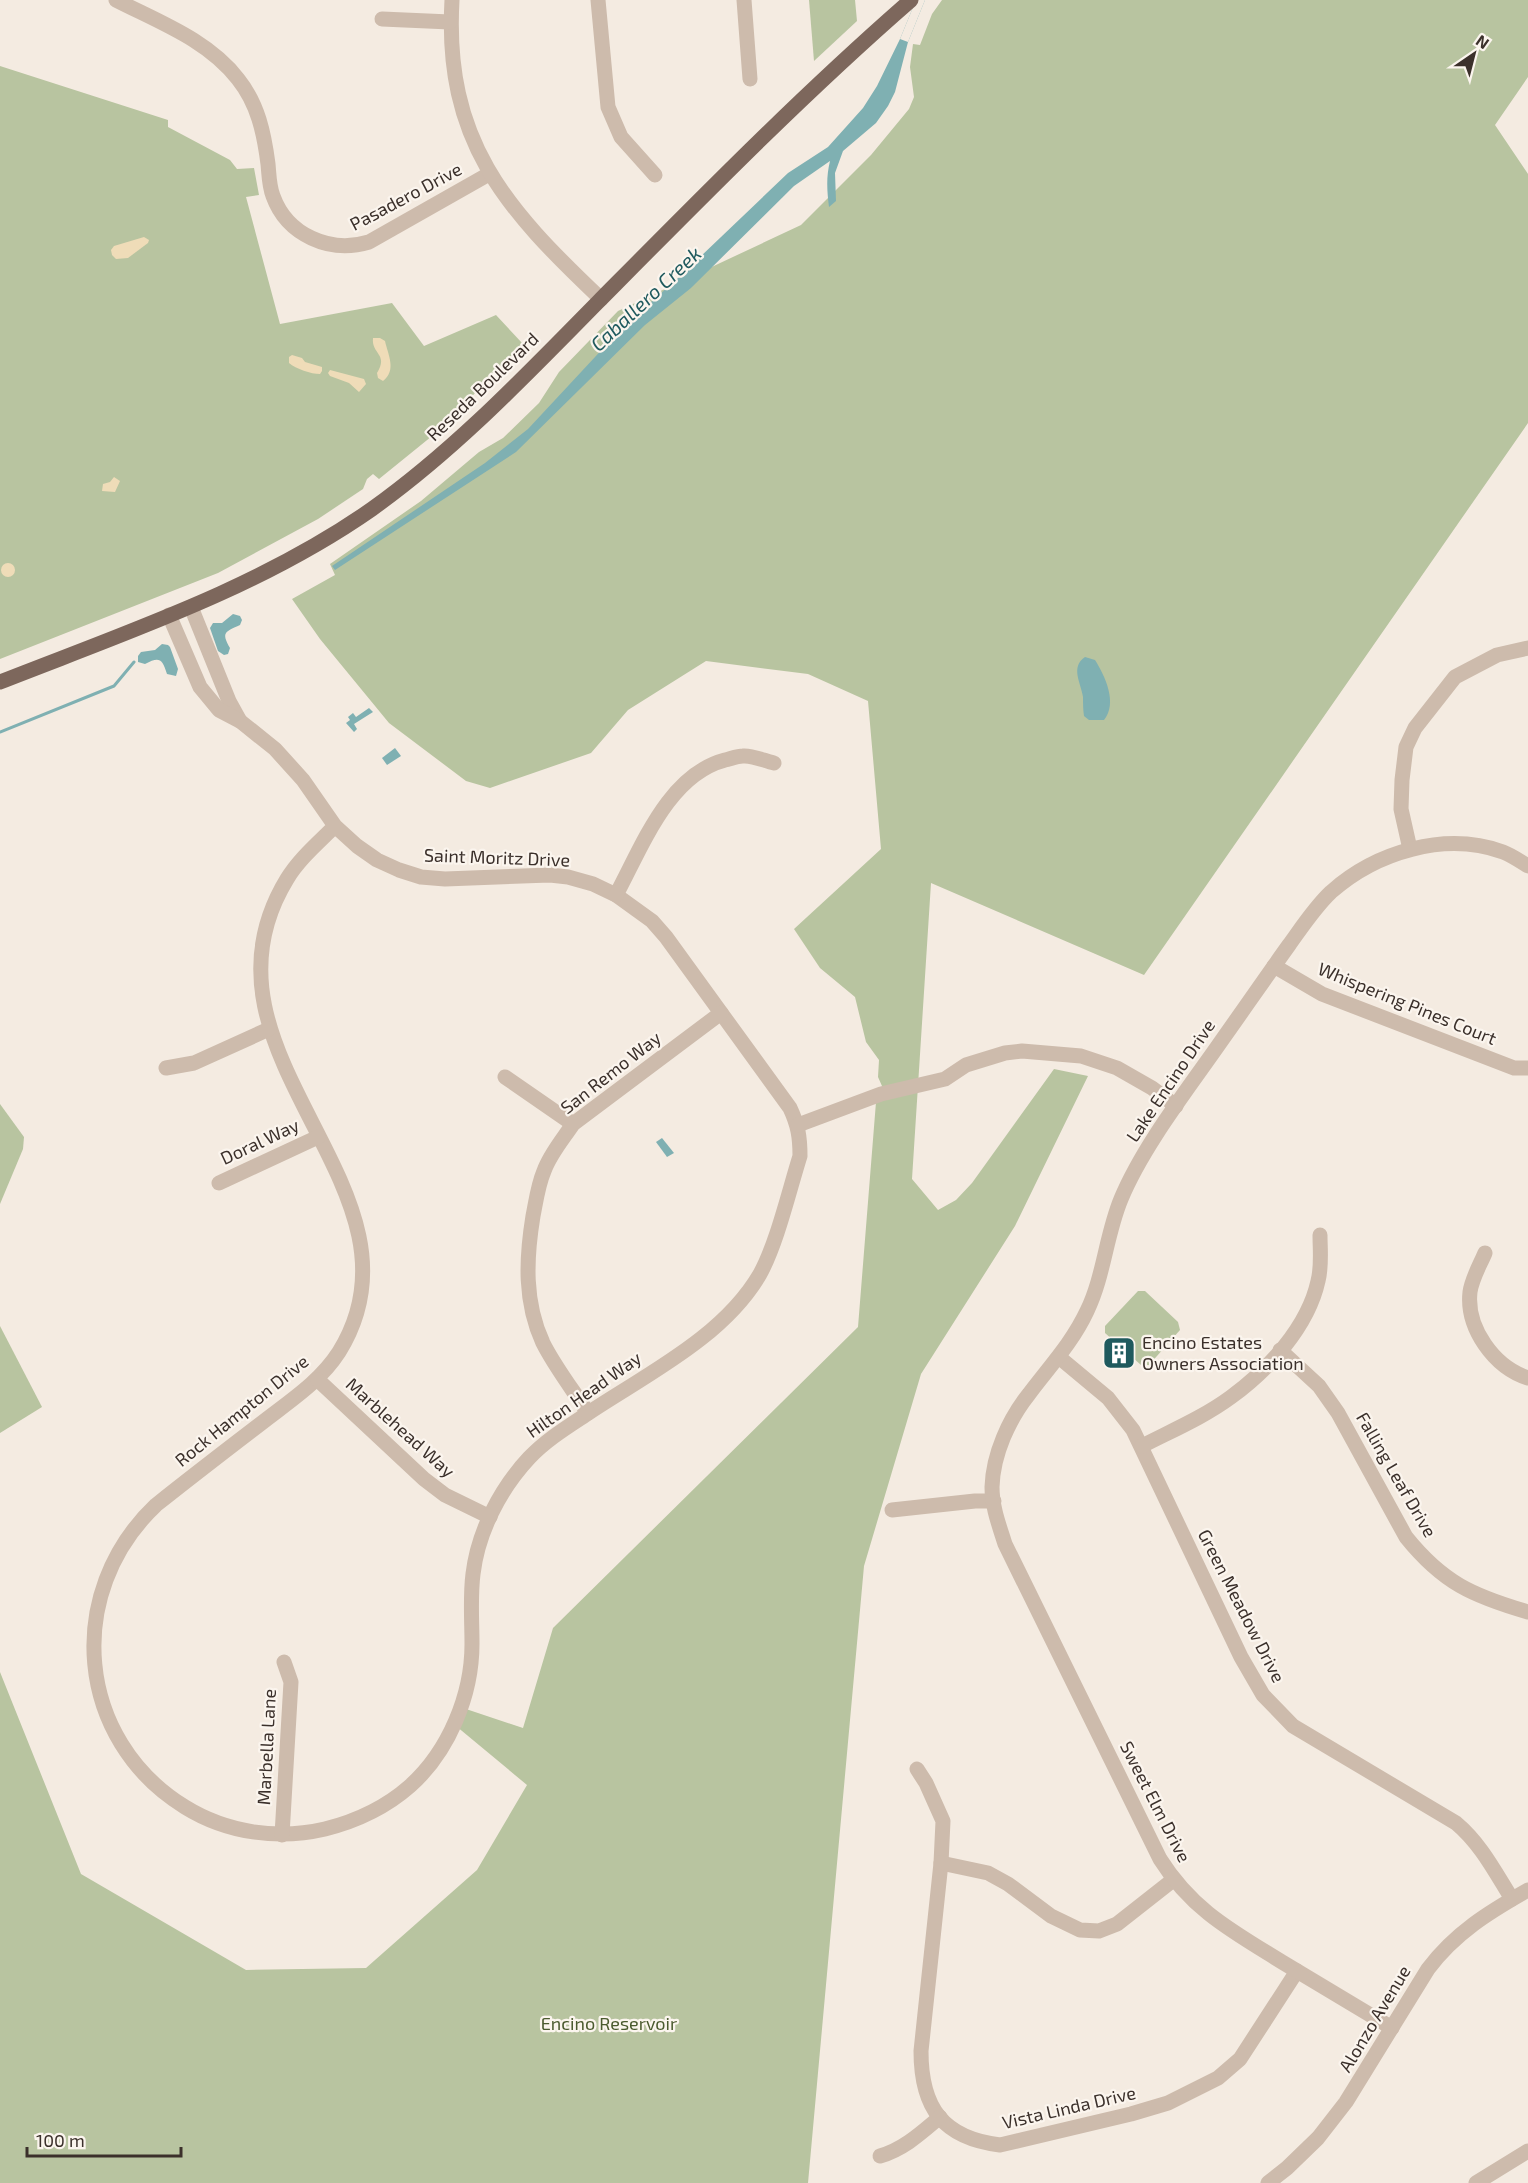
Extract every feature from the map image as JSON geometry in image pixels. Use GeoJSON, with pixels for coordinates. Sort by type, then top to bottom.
{"type":"FeatureCollection","features":[{"type":"Feature","properties":{"kind":"main road","name":"Reseda Boulevard"},"geometry":{"type":"LineString","coordinates":[[0,682],[191,607],[266,573],[316,545],[371,509],[465,435],[807,96],[911,0]]}},
{"type":"Feature","properties":{"kind":"street","name":"Pasadero Drive"},"geometry":{"type":"LineString","coordinates":[[116,0],[133,4],[197,42],[222,60],[240,80],[263,128],[272,194],[281,212],[293,227],[315,240],[335,246],[353,247],[369,242],[489,174]]}},
{"type":"Feature","properties":{"kind":"street"},"geometry":{"type":"LineString","coordinates":[[452,0],[450,22],[454,74],[470,136],[489,174],[509,203],[533,231],[600,299]]}},
{"type":"Feature","properties":{"kind":"street"},"geometry":{"type":"LineString","coordinates":[[598,0],[608,107],[621,137],[655,175]]}},
{"type":"Feature","properties":{"kind":"street"},"geometry":{"type":"LineString","coordinates":[[744,0],[750,79]]}},
{"type":"Feature","properties":{"kind":"street"},"geometry":{"type":"LineString","coordinates":[[382,19],[450,22]]}},
{"type":"Feature","properties":{"kind":"street","name":"Saint Moritz Drive"},"geometry":{"type":"LineString","coordinates":[[191,607],[222,686],[240,721]]}},
{"type":"Feature","properties":{"kind":"street","name":"Saint Moritz Drive"},"geometry":{"type":"LineString","coordinates":[[169,615],[200,687],[219,710],[240,721],[275,749],[303,780],[335,826],[357,846],[377,860],[421,877],[444,879],[550,875],[568,877],[592,884],[616,895],[652,921],[721,1013]]}},
{"type":"Feature","properties":{"kind":"street"},"geometry":{"type":"LineString","coordinates":[[1410,849],[1401,809],[1402,780],[1403,762],[1415,728],[1455,677],[1497,655],[1528,648]]}},
{"type":"Feature","properties":{"kind":"street"},"geometry":{"type":"LineString","coordinates":[[616,895],[674,792],[696,772],[717,762],[743,756],[774,763]]}},
{"type":"Feature","properties":{"kind":"street","name":"Rock Hampton Drive"},"geometry":{"type":"LineString","coordinates":[[282,1835],[241,1830],[199,1816],[155,1786],[138,1768],[112,1728],[101,1698],[94,1668],[95,1618],[108,1573],[117,1553],[141,1519],[318,1380],[339,1351],[354,1320],[360,1296],[363,1268],[356,1219],[347,1195],[269,1029],[261,996],[262,938],[271,910],[287,879],[303,857],[335,826]]}},
{"type":"Feature","properties":{"kind":"street","name":"Lake Encino Drive"},"geometry":{"type":"LineString","coordinates":[[993,1501],[992,1487],[995,1467],[1005,1434],[1014,1414],[1060,1358],[1087,1311],[1095,1293],[1110,1230],[1128,1183],[1176,1106],[1274,966],[1331,892],[1356,874],[1410,849],[1456,842],[1504,852],[1528,866]]}},
{"type":"Feature","properties":{"kind":"street","name":"Whispering Pines Court"},"geometry":{"type":"LineString","coordinates":[[1274,966],[1322,994],[1514,1068],[1528,1068]]}},
{"type":"Feature","properties":{"kind":"street","name":"San Remo Way"},"geometry":{"type":"LineString","coordinates":[[588,1413],[544,1344],[531,1306],[527,1280],[532,1224],[544,1171],[556,1148],[573,1124],[721,1013]]}},
{"type":"Feature","properties":{"kind":"street","name":"Hilton Head Way"},"geometry":{"type":"LineString","coordinates":[[282,1835],[310,1833],[369,1815],[412,1785],[433,1762],[453,1725],[469,1677],[472,1647],[473,1573],[479,1545],[490,1517],[511,1482],[530,1457],[566,1427],[705,1337],[729,1315],[761,1271],[800,1156],[798,1125],[790,1108],[721,1013]]}},
{"type":"Feature","properties":{"kind":"street"},"geometry":{"type":"LineString","coordinates":[[166,1068],[195,1063],[269,1029]]}},
{"type":"Feature","properties":{"kind":"street"},"geometry":{"type":"LineString","coordinates":[[798,1125],[881,1094],[945,1078],[966,1065],[1022,1050],[1081,1056],[1117,1068],[1152,1088],[1176,1106]]}},
{"type":"Feature","properties":{"kind":"street"},"geometry":{"type":"LineString","coordinates":[[505,1077],[573,1124]]}},
{"type":"Feature","properties":{"kind":"street","name":"Doral Way"},"geometry":{"type":"LineString","coordinates":[[219,1182],[318,1137]]}},
{"type":"Feature","properties":{"kind":"street"},"geometry":{"type":"LineString","coordinates":[[1142,1446],[1230,1398],[1255,1377],[1280,1350],[1308,1310],[1316,1287],[1320,1269],[1320,1235]]}},
{"type":"Feature","properties":{"kind":"street"},"geometry":{"type":"LineString","coordinates":[[1485,1253],[1470,1293],[1473,1320],[1479,1334],[1501,1364],[1518,1375],[1528,1378]]}},
{"type":"Feature","properties":{"kind":"street","name":"Falling Leaf Drive"},"geometry":{"type":"LineString","coordinates":[[1280,1350],[1318,1386],[1338,1413],[1406,1537],[1419,1553],[1453,1582],[1473,1594],[1528,1612]]}},
{"type":"Feature","properties":{"kind":"street","name":"Green Meadow Drive"},"geometry":{"type":"LineString","coordinates":[[1060,1358],[1108,1398],[1128,1422],[1142,1446],[1241,1657],[1263,1695],[1293,1726],[1456,1823],[1483,1851],[1512,1899]]}},
{"type":"Feature","properties":{"kind":"street","name":"Marblehead Way"},"geometry":{"type":"LineString","coordinates":[[318,1380],[424,1479],[445,1495],[490,1517]]}},
{"type":"Feature","properties":{"kind":"street"},"geometry":{"type":"LineString","coordinates":[[892,1510],[993,1501]]}},
{"type":"Feature","properties":{"kind":"street","name":"Sweet Elm Drive"},"geometry":{"type":"LineString","coordinates":[[993,1501],[1005,1544],[1160,1860],[1173,1880],[1200,1908],[1236,1934],[1392,2028]]}},
{"type":"Feature","properties":{"kind":"street","name":"Marbella Lane"},"geometry":{"type":"LineString","coordinates":[[282,1835],[291,1682],[284,1662]]}},
{"type":"Feature","properties":{"kind":"street","name":"Vista Linda Drive"},"geometry":{"type":"LineString","coordinates":[[917,1769],[927,1783],[943,1821],[941,1863],[921,2051],[922,2078],[926,2097],[940,2117],[960,2135],[980,2143],[1000,2145],[1168,2103],[1218,2078],[1240,2059],[1297,1971]]}},
{"type":"Feature","properties":{"kind":"street"},"geometry":{"type":"LineString","coordinates":[[941,1863],[988,1873],[1008,1884],[1051,1916],[1080,1930],[1099,1931],[1117,1924],[1173,1880]]}},
{"type":"Feature","properties":{"kind":"street","name":"Alonzo Avenue"},"geometry":{"type":"LineString","coordinates":[[1268,2183],[1318,2138],[1346,2102],[1428,1969],[1443,1949],[1482,1916],[1528,1890]]}},
{"type":"Feature","properties":{"kind":"street"},"geometry":{"type":"LineString","coordinates":[[880,2156],[894,2152],[914,2140],[940,2117]]}},
{"type":"Feature","properties":{"kind":"street"},"geometry":{"type":"LineString","coordinates":[[1476,2183],[1528,2151]]}},
{"type":"Feature","properties":{"kind":"green space"},"geometry":{"type":"Polygon","coordinates":[[[809,0],[855,0],[857,21],[814,61],[809,0]]]}},
{"type":"Feature","properties":{"kind":"green space","name":"Encino Reservoir"},"geometry":{"type":"Polygon","coordinates":[[[942,0],[1528,0],[1528,77],[1495,125],[1528,174],[1528,423],[1144,975],[931,883],[912,1179],[938,1210],[956,1200],[972,1183],[1054,1069],[1088,1076],[1015,1226],[921,1374],[864,1566],[808,2183],[0,2183],[0,1672],[81,1874],[246,1970],[366,1968],[477,1870],[527,1785],[456,1726],[463,1708],[523,1728],[553,1628],[858,1327],[876,1102],[882,1086],[878,1077],[879,1060],[866,1042],[855,997],[820,968],[794,929],[881,849],[868,701],[808,674],[706,661],[628,710],[591,753],[490,788],[466,781],[389,723],[320,639],[292,599],[335,575],[330,564],[421,501],[479,452],[503,438],[539,403],[559,372],[618,311],[801,225],[871,155],[909,109],[914,97],[910,67],[913,44],[920,45],[932,14],[942,0]]]}},
{"type":"Feature","properties":{"kind":"green space"},"geometry":{"type":"Polygon","coordinates":[[[0,66],[168,120],[168,127],[230,160],[237,169],[254,168],[259,195],[246,197],[280,324],[392,303],[424,346],[496,315],[523,344],[437,432],[379,479],[373,474],[367,479],[363,489],[318,519],[218,573],[0,659],[0,66]]]}},
{"type":"Feature","properties":{"kind":"green space"},"geometry":{"type":"Polygon","coordinates":[[[0,1104],[24,1137],[23,1149],[0,1204],[0,1104]]]}},
{"type":"Feature","properties":{"kind":"green space"},"geometry":{"type":"Polygon","coordinates":[[[1138,1291],[1145,1291],[1178,1322],[1180,1330],[1149,1365],[1141,1365],[1105,1333],[1105,1326],[1138,1291]]]}},
{"type":"Feature","properties":{"kind":"green space"},"geometry":{"type":"Polygon","coordinates":[[[0,1326],[42,1407],[0,1433],[0,1326]]]}},
{"type":"Feature","properties":{"kind":"sand"},"geometry":{"type":"Polygon","coordinates":[[[144,237],[149,240],[148,243],[128,258],[116,259],[112,255],[111,250],[114,246],[144,237]]]}},
{"type":"Feature","properties":{"kind":"sand"},"geometry":{"type":"Polygon","coordinates":[[[373,338],[385,341],[389,357],[390,372],[383,381],[378,378],[377,373],[381,362],[374,348],[373,338]]]}},
{"type":"Feature","properties":{"kind":"sand"},"geometry":{"type":"Polygon","coordinates":[[[292,355],[322,367],[322,371],[316,374],[296,367],[289,363],[289,357],[292,355]]]}},
{"type":"Feature","properties":{"kind":"sand"},"geometry":{"type":"Polygon","coordinates":[[[330,370],[364,379],[366,384],[359,392],[349,383],[330,376],[328,373],[330,370]]]}},
{"type":"Feature","properties":{"kind":"sand"},"geometry":{"type":"Polygon","coordinates":[[[114,477],[120,481],[115,492],[102,491],[103,484],[110,482],[114,477]]]}},
{"type":"Feature","properties":{"kind":"sand"},"geometry":{"type":"Polygon","coordinates":[[[8,563],[13,565],[15,570],[13,575],[8,577],[3,575],[1,570],[3,565],[8,563]]]}},
{"type":"Feature","properties":{"kind":"water"},"geometry":{"type":"Polygon","coordinates":[[[916,0],[925,0],[908,42],[895,92],[876,123],[843,151],[835,173],[836,201],[829,207],[827,184],[830,161],[794,186],[691,288],[645,325],[516,452],[335,570],[332,566],[485,463],[528,429],[622,328],[788,173],[828,147],[863,108],[877,86],[916,0]]]}},
{"type":"Feature","properties":{"kind":"water"},"geometry":{"type":"Polygon","coordinates":[[[233,614],[240,616],[242,620],[240,625],[226,633],[230,648],[228,654],[224,655],[218,651],[210,628],[213,623],[222,623],[233,614]]]}},
{"type":"Feature","properties":{"kind":"water"},"geometry":{"type":"Polygon","coordinates":[[[162,644],[170,647],[178,669],[176,676],[167,674],[159,660],[145,664],[138,662],[141,652],[155,650],[162,644]]]}},
{"type":"Feature","properties":{"kind":"water"},"geometry":{"type":"Polygon","coordinates":[[[1085,657],[1095,660],[1108,690],[1110,706],[1104,720],[1089,720],[1084,716],[1083,697],[1077,670],[1085,657]]]}},
{"type":"Feature","properties":{"kind":"water"},"geometry":{"type":"Polygon","coordinates":[[[369,708],[373,712],[354,724],[357,729],[354,732],[346,723],[350,720],[348,717],[353,713],[356,717],[369,708]]]}},
{"type":"Feature","properties":{"kind":"water"},"geometry":{"type":"Polygon","coordinates":[[[395,748],[401,756],[387,765],[382,758],[395,748]]]}},
{"type":"Feature","properties":{"kind":"water"},"geometry":{"type":"Polygon","coordinates":[[[662,1138],[674,1153],[667,1157],[656,1142],[662,1138]]]}},
{"type":"Feature","properties":{"kind":"pier"},"geometry":{"type":"Polygon","coordinates":[[[916,0],[925,0],[908,42],[900,39],[916,0]]]}},
{"type":"Feature","properties":{"kind":"waterway","name":"Caballero Creek"},"geometry":{"type":"LineString","coordinates":[[0,732],[114,686],[134,662]]}},
{"type":"Feature","properties":{"kind":"place","name":"Encino Estates Owners Association"},"geometry":{"type":"Point","coordinates":[1119,1353]}}]}
